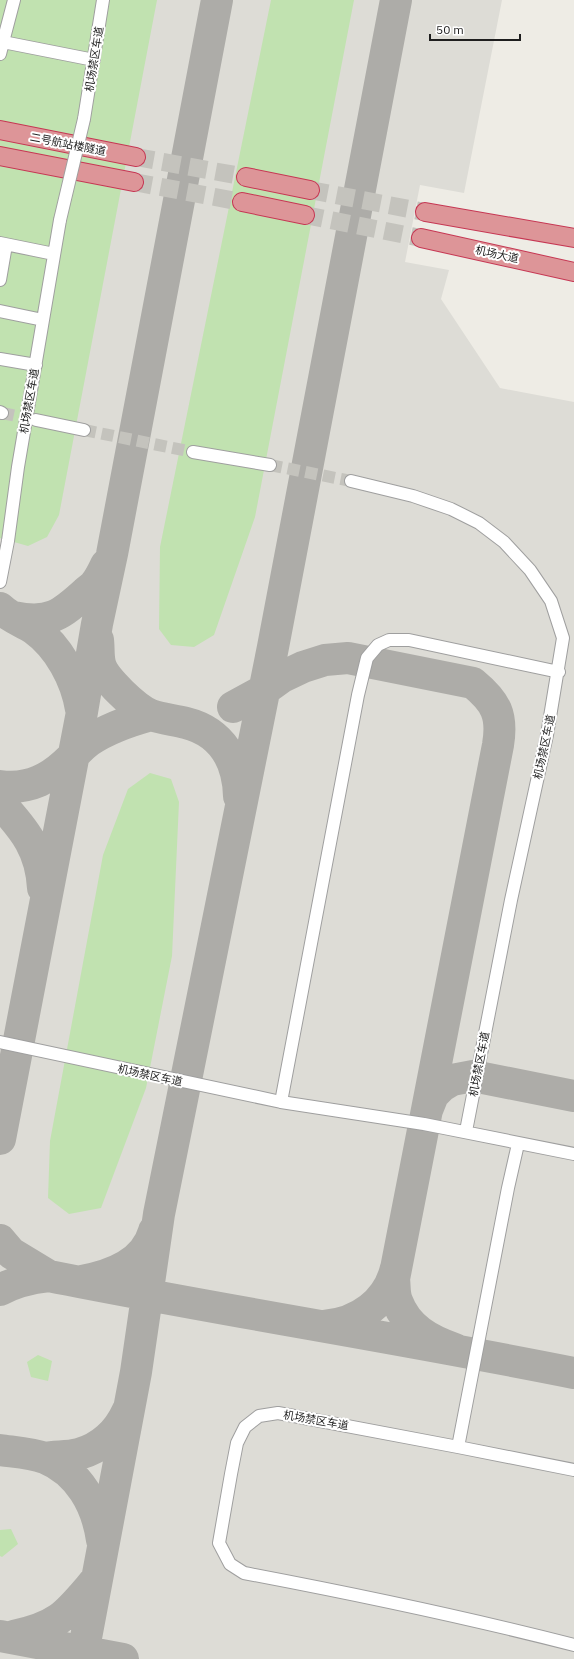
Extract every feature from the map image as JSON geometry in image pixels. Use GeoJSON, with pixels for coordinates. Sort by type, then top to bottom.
{"type":"FeatureCollection","features":[{"type":"Feature","properties":{"kind":"highway","name":"二号航站楼隧道"},"geometry":{"type":"LineString","coordinates":[[0,130],[136,157]]}},
{"type":"Feature","properties":{"kind":"highway"},"geometry":{"type":"LineString","coordinates":[[0,156],[134,182]]}},
{"type":"Feature","properties":{"kind":"highway"},"geometry":{"type":"LineString","coordinates":[[246,178],[310,190]]}},
{"type":"Feature","properties":{"kind":"highway"},"geometry":{"type":"LineString","coordinates":[[242,202],[305,215]]}},
{"type":"Feature","properties":{"kind":"highway"},"geometry":{"type":"LineString","coordinates":[[425,212],[574,238]]}},
{"type":"Feature","properties":{"kind":"highway","name":"机场大道"},"geometry":{"type":"LineString","coordinates":[[421,238],[574,272]]}},
{"type":"Feature","properties":{"kind":"lane"},"geometry":{"type":"LineString","coordinates":[[0,54],[14,0]]}},
{"type":"Feature","properties":{"kind":"lane","name":"机场禁区车道"},"geometry":{"type":"LineString","coordinates":[[0,582],[60,220],[84,119],[103,0]]}},
{"type":"Feature","properties":{"kind":"lane"},"geometry":{"type":"LineString","coordinates":[[3,42],[94,60]]}},
{"type":"Feature","properties":{"kind":"lane"},"geometry":{"type":"LineString","coordinates":[[0,280],[3,244],[54,254]]}},
{"type":"Feature","properties":{"kind":"lane"},"geometry":{"type":"LineString","coordinates":[[0,312],[43,320]]}},
{"type":"Feature","properties":{"kind":"lane"},"geometry":{"type":"LineString","coordinates":[[0,359],[36,364]]}},
{"type":"Feature","properties":{"kind":"lane","name":"机场禁区车道"},"geometry":{"type":"LineString","coordinates":[[36,420],[84,430]]}},
{"type":"Feature","properties":{"kind":"lane"},"geometry":{"type":"LineString","coordinates":[[193,452],[270,465]]}},
{"type":"Feature","properties":{"kind":"lane","name":"机场禁区车道"},"geometry":{"type":"LineString","coordinates":[[351,481],[413,496],[451,509],[479,523],[504,542],[530,570],[551,601],[563,638],[547,735],[512,900],[466,1132]]}},
{"type":"Feature","properties":{"kind":"lane"},"geometry":{"type":"LineString","coordinates":[[281,1102],[358,695],[367,658],[378,646],[389,640],[410,640],[558,672]]}},
{"type":"Feature","properties":{"kind":"lane","name":"机场禁区车道"},"geometry":{"type":"LineString","coordinates":[[0,1042],[281,1102],[466,1132],[518,1144],[574,1154]]}},
{"type":"Feature","properties":{"kind":"lane"},"geometry":{"type":"LineString","coordinates":[[458,1446],[518,1144]]}},
{"type":"Feature","properties":{"kind":"lane","name":"机场禁区车道"},"geometry":{"type":"LineString","coordinates":[[574,1470],[458,1446],[278,1412],[259,1416],[245,1427],[237,1443],[219,1543],[230,1564],[244,1573],[392,1602],[493,1624],[574,1645]]}},
{"type":"Feature","properties":{"kind":"shaded area"},"geometry":{"type":"Polygon","coordinates":[[[0,0],[502,0],[464,193],[420,185],[405,262],[449,270],[441,299],[500,388],[574,402],[574,1659],[0,1659],[0,0]]]}},
{"type":"Feature","properties":{"kind":"green space"},"geometry":{"type":"Polygon","coordinates":[[[0,0],[157,0],[59,515],[47,537],[28,546],[0,538],[0,0]]]}},
{"type":"Feature","properties":{"kind":"green space"},"geometry":{"type":"Polygon","coordinates":[[[271,0],[354,0],[255,517],[214,635],[194,647],[171,645],[159,629],[160,547],[271,0]]]}},
{"type":"Feature","properties":{"kind":"green space"},"geometry":{"type":"Polygon","coordinates":[[[150,773],[171,779],[179,802],[172,956],[146,1088],[101,1208],[69,1214],[48,1198],[50,1141],[103,855],[128,789],[150,773]]]}},
{"type":"Feature","properties":{"kind":"green space"},"geometry":{"type":"Polygon","coordinates":[[[38,1355],[52,1361],[48,1381],[31,1377],[27,1362],[38,1355]]]}},
{"type":"Feature","properties":{"kind":"green space"},"geometry":{"type":"Polygon","coordinates":[[[11,1529],[18,1544],[2,1557],[0,1556],[0,1530],[11,1529]]]}},
{"type":"Feature","properties":{"kind":"taxiway"},"geometry":{"type":"LineString","coordinates":[[0,1139],[217,0]]}},
{"type":"Feature","properties":{"kind":"taxiway"},"geometry":{"type":"LineString","coordinates":[[82,1659],[136,1372],[159,1214],[273,647],[396,0]]}},
{"type":"Feature","properties":{"kind":"taxiway"},"geometry":{"type":"LineString","coordinates":[[14,617],[37,620],[54,616],[62,612],[94,585],[106,565]]}},
{"type":"Feature","properties":{"kind":"taxiway"},"geometry":{"type":"LineString","coordinates":[[0,608],[43,636],[59,654],[71,675],[81,709]]}},
{"type":"Feature","properties":{"kind":"taxiway"},"geometry":{"type":"LineString","coordinates":[[98,640],[99,661],[103,670],[121,693],[137,707],[160,718],[199,727],[218,741],[226,750],[231,760],[238,783],[239,796]]}},
{"type":"Feature","properties":{"kind":"taxiway"},"geometry":{"type":"LineString","coordinates":[[233,707],[264,690],[282,677],[303,667],[325,660],[348,658],[473,683],[487,696],[496,710],[499,725],[498,745],[394,1279],[396,1298],[401,1310],[413,1326],[436,1342],[455,1349]]}},
{"type":"Feature","properties":{"kind":"taxiway"},"geometry":{"type":"LineString","coordinates":[[0,786],[21,786],[48,777],[96,736],[119,725],[151,715]]}},
{"type":"Feature","properties":{"kind":"taxiway"},"geometry":{"type":"LineString","coordinates":[[0,803],[17,822],[30,841],[39,862],[43,888]]}},
{"type":"Feature","properties":{"kind":"taxiway"},"geometry":{"type":"LineString","coordinates":[[427,1110],[433,1095],[442,1086],[452,1080],[473,1076],[574,1096]]}},
{"type":"Feature","properties":{"kind":"taxiway"},"geometry":{"type":"LineString","coordinates":[[82,1281],[105,1275],[126,1266],[143,1251],[150,1242],[154,1231]]}},
{"type":"Feature","properties":{"kind":"taxiway"},"geometry":{"type":"LineString","coordinates":[[0,1240],[11,1253],[49,1276]]}},
{"type":"Feature","properties":{"kind":"taxiway"},"geometry":{"type":"LineString","coordinates":[[324,1326],[349,1320],[370,1309],[379,1301],[386,1291],[396,1268]]}},
{"type":"Feature","properties":{"kind":"taxiway"},"geometry":{"type":"LineString","coordinates":[[0,1290],[24,1280],[49,1276],[574,1373]]}},
{"type":"Feature","properties":{"kind":"taxiway"},"geometry":{"type":"LineString","coordinates":[[45,1458],[75,1455],[95,1448],[114,1432],[127,1412]]}},
{"type":"Feature","properties":{"kind":"taxiway"},"geometry":{"type":"LineString","coordinates":[[0,1450],[40,1456],[57,1464],[68,1472],[77,1481],[91,1502],[100,1527],[102,1540]]}},
{"type":"Feature","properties":{"kind":"taxiway"},"geometry":{"type":"LineString","coordinates":[[14,1636],[30,1632],[53,1623],[69,1610],[96,1580]]}},
{"type":"Feature","properties":{"kind":"taxiway"},"geometry":{"type":"LineString","coordinates":[[0,1636],[123,1659]]}},
{"type":"Feature","properties":{"kind":"tunnel"},"geometry":{"type":"LineString","coordinates":[[136,157],[246,177]]}},
{"type":"Feature","properties":{"kind":"tunnel"},"geometry":{"type":"LineString","coordinates":[[134,182],[242,202]]}},
{"type":"Feature","properties":{"kind":"tunnel"},"geometry":{"type":"LineString","coordinates":[[310,190],[425,212]]}},
{"type":"Feature","properties":{"kind":"tunnel"},"geometry":{"type":"LineString","coordinates":[[305,215],[421,238]]}},
{"type":"Feature","properties":{"kind":"tunnel"},"geometry":{"type":"LineString","coordinates":[[2,413],[36,420]]}},
{"type":"Feature","properties":{"kind":"tunnel"},"geometry":{"type":"LineString","coordinates":[[84,430],[193,452]]}},
{"type":"Feature","properties":{"kind":"tunnel"},"geometry":{"type":"LineString","coordinates":[[270,465],[351,481]]}}]}
